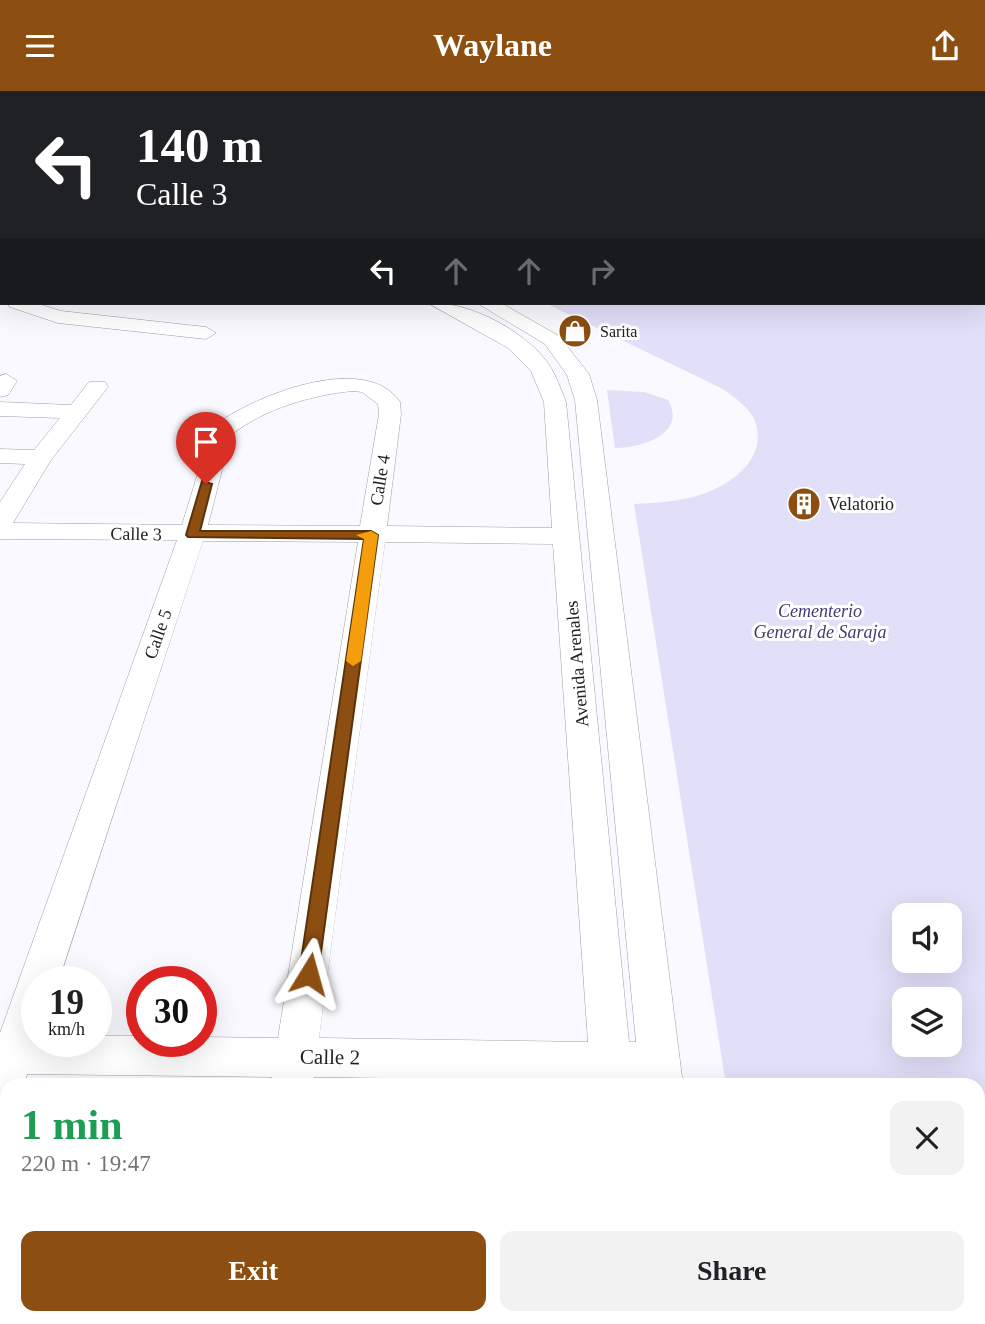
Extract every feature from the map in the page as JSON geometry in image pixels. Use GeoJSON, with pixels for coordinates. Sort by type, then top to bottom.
{"type":"FeatureCollection","features":[{"type":"Feature","properties":{"kind":"street"},"geometry":{"type":"LineString","coordinates":[[23,305],[58,317],[206,333],[193,349]]}},
{"type":"Feature","properties":{"kind":"street","name":"Avenida Arenales"},"geometry":{"type":"LineString","coordinates":[[442,305],[514,344],[538,364],[558,418],[612,1073]]}},
{"type":"Feature","properties":{"kind":"street","name":"Avenida Arenales"},"geometry":{"type":"LineString","coordinates":[[490,305],[551,340],[578,374],[586,400],[599,537],[661,1073]]}},
{"type":"Feature","properties":{"kind":"street","name":"Calle 5"},"geometry":{"type":"LineString","coordinates":[[43,966],[192,535],[220,432],[244,414],[333,387],[366,386]]}},
{"type":"Feature","properties":{"kind":"street","name":"Calle 4"},"geometry":{"type":"LineString","coordinates":[[295,1070],[390,414],[388,402],[366,386]]}},
{"type":"Feature","properties":{"kind":"street"},"geometry":{"type":"LineString","coordinates":[[0,523],[41,457],[97,387]]}},
{"type":"Feature","properties":{"kind":"street"},"geometry":{"type":"LineString","coordinates":[[0,409],[75,412]]}},
{"type":"Feature","properties":{"kind":"street"},"geometry":{"type":"LineString","coordinates":[[0,456],[41,457]]}},
{"type":"Feature","properties":{"kind":"street","name":"Calle 3"},"geometry":{"type":"LineString","coordinates":[[0,531],[192,535],[566,536]]}},
{"type":"Feature","properties":{"kind":"street","name":"Calle 5"},"geometry":{"type":"LineString","coordinates":[[2,1078],[6,1054],[21,1020]]}},
{"type":"Feature","properties":{"kind":"street","name":"Calle 2"},"geometry":{"type":"LineString","coordinates":[[6,1054],[295,1070],[661,1073]]}},
{"type":"Feature","properties":{"kind":"green space","name":"Cementerio General de Saraja"},"geometry":{"type":"Polygon","coordinates":[[[549,305],[985,305],[985,1078],[725,1078],[634,504],[693,497],[718,488],[741,472],[755,451],[758,438],[756,424],[747,409],[723,389],[549,305]]]}},
{"type":"Feature","properties":{"kind":"green space"},"geometry":{"type":"Polygon","coordinates":[[[607,390],[644,392],[668,400],[672,422],[666,431],[648,442],[615,448],[607,390]]]}},
{"type":"Feature","properties":{"kind":"slow traffic"},"geometry":{"type":"LineString","coordinates":[[353,661],[371,535],[363,535]]}},
{"type":"Feature","properties":{"kind":"place","name":"Sarita"},"geometry":{"type":"Point","coordinates":[575,331]}},
{"type":"Feature","properties":{"kind":"place","name":"Velatorio"},"geometry":{"type":"Point","coordinates":[804,504]}},
{"type":"Feature","properties":{"kind":"route"},"geometry":{"type":"LineString","coordinates":[[206,484],[192,535],[371,535],[309,974]]}}]}
